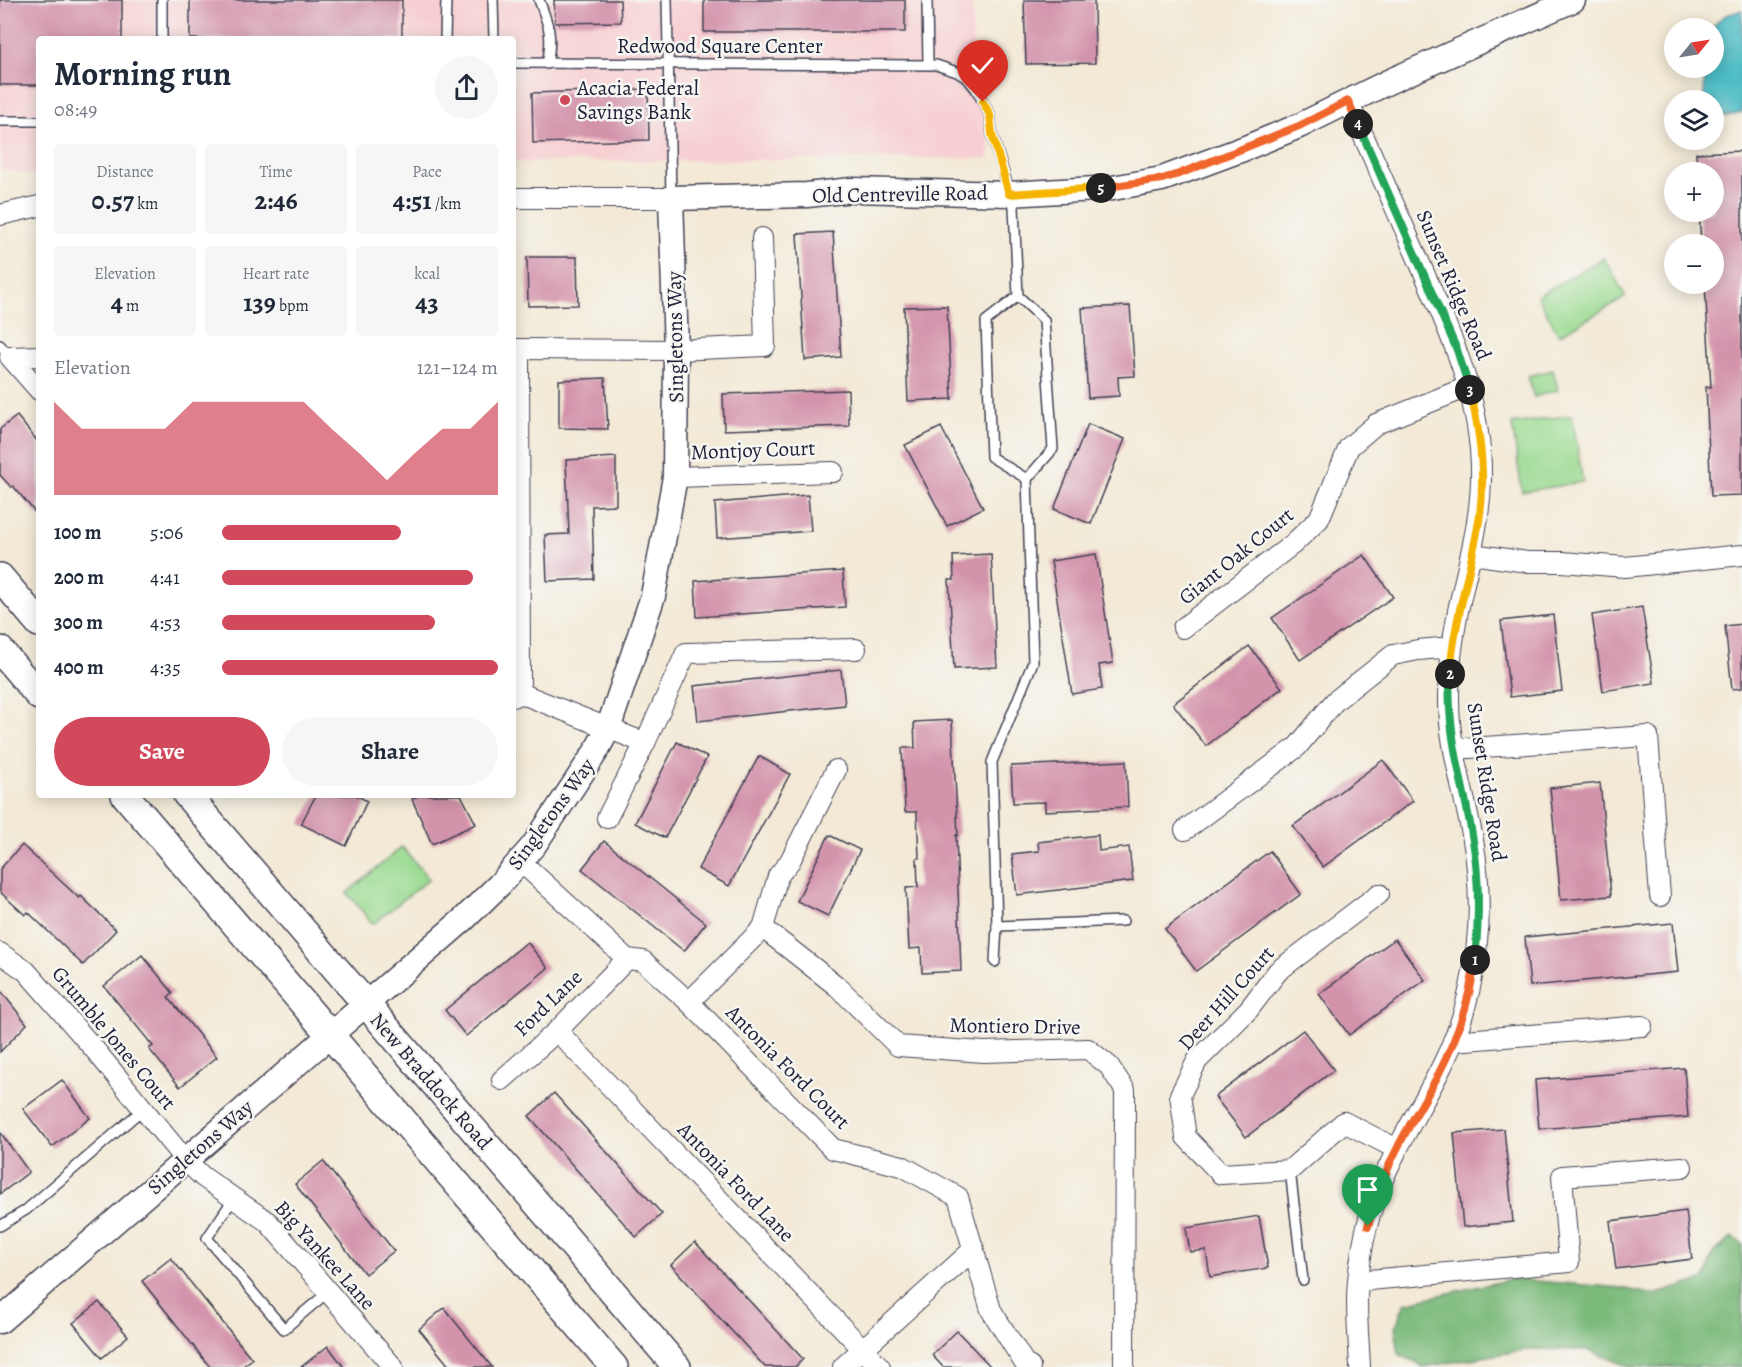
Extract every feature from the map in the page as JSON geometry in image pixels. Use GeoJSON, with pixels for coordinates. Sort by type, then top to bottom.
{"type":"FeatureCollection","features":[{"type":"Feature","properties":{"kind":"main road"},"geometry":{"type":"LineString","coordinates":[[0,577],[36,619]]}},
{"type":"Feature","properties":{"kind":"main road"},"geometry":{"type":"LineString","coordinates":[[0,650],[36,692]]}},
{"type":"Feature","properties":{"kind":"main road"},"geometry":{"type":"LineString","coordinates":[[128,798],[614,1367]]}},
{"type":"Feature","properties":{"kind":"main road","name":"New Braddock Road"},"geometry":{"type":"LineString","coordinates":[[190,798],[677,1367]]}},
{"type":"Feature","properties":{"kind":"street","name":"Old Centreville Road"},"geometry":{"type":"LineString","coordinates":[[516,198],[807,195],[852,190],[1009,194],[1113,188],[1162,179],[1299,126],[1348,101],[1573,0]]}},
{"type":"Feature","properties":{"kind":"street","name":"Sunset Ridge Road"},"geometry":{"type":"LineString","coordinates":[[1348,101],[1457,350],[1470,386],[1478,428],[1481,477],[1479,519],[1452,647],[1449,693],[1454,749],[1478,874],[1479,919],[1472,973],[1464,1011],[1454,1041],[1397,1149],[1380,1186],[1368,1226],[1358,1281],[1360,1367]]}},
{"type":"Feature","properties":{"kind":"street","name":"Singletons Way"},"geometry":{"type":"LineString","coordinates":[[0,1321],[366,1005],[464,919],[500,884],[534,844],[553,817],[608,729],[653,596],[675,477],[676,350],[671,198]]}},
{"type":"Feature","properties":{"kind":"street"},"geometry":{"type":"LineString","coordinates":[[0,215],[36,208]]}},
{"type":"Feature","properties":{"kind":"street"},"geometry":{"type":"LineString","coordinates":[[645,744],[517,695],[516,349],[676,350],[765,346],[762,238]]}},
{"type":"Feature","properties":{"kind":"street"},"geometry":{"type":"LineString","coordinates":[[5,351],[36,356]]}},
{"type":"Feature","properties":{"kind":"street"},"geometry":{"type":"LineString","coordinates":[[5,351],[36,387]]}},
{"type":"Feature","properties":{"kind":"street","name":"Giant Oak Court"},"geometry":{"type":"LineString","coordinates":[[1183,628],[1293,544],[1319,519],[1349,447],[1376,424],[1470,386]]}},
{"type":"Feature","properties":{"kind":"street","name":"Montjoy Court"},"geometry":{"type":"LineString","coordinates":[[675,477],[833,472]]}},
{"type":"Feature","properties":{"kind":"street"},"geometry":{"type":"LineString","coordinates":[[1472,554],[1527,562],[1562,562],[1624,567],[1742,555]]}},
{"type":"Feature","properties":{"kind":"street"},"geometry":{"type":"LineString","coordinates":[[1185,830],[1297,747],[1335,701],[1393,655],[1452,647]]}},
{"type":"Feature","properties":{"kind":"street"},"geometry":{"type":"LineString","coordinates":[[607,818],[645,744],[686,653],[856,649]]}},
{"type":"Feature","properties":{"kind":"street"},"geometry":{"type":"LineString","coordinates":[[1454,749],[1648,736],[1660,896]]}},
{"type":"Feature","properties":{"kind":"street"},"geometry":{"type":"LineString","coordinates":[[689,1002],[763,928],[778,876],[790,861],[836,770]]}},
{"type":"Feature","properties":{"kind":"street","name":"Antonia Ford Court"},"geometry":{"type":"LineString","coordinates":[[519,860],[627,959],[643,961],[689,1002],[833,1149],[902,1166],[958,1197],[991,1310],[1025,1364],[1030,1367]]}},
{"type":"Feature","properties":{"kind":"street","name":"Deer Hill Court"},"geometry":{"type":"LineString","coordinates":[[1290,1170],[1221,1174],[1186,1137],[1180,1095],[1197,1061],[1249,1009],[1278,971],[1378,894]]}},
{"type":"Feature","properties":{"kind":"street","name":"Montiero Drive"},"geometry":{"type":"LineString","coordinates":[[763,928],[838,987],[898,1046],[984,1052],[1088,1049],[1109,1066],[1125,1090],[1124,1367]]}},
{"type":"Feature","properties":{"kind":"street","name":"Grumble Jones Court"},"geometry":{"type":"LineString","coordinates":[[0,952],[26,970],[185,1160]]}},
{"type":"Feature","properties":{"kind":"street","name":"Ford Lane"},"geometry":{"type":"LineString","coordinates":[[502,1080],[557,1030],[627,959]]}},
{"type":"Feature","properties":{"kind":"street"},"geometry":{"type":"LineString","coordinates":[[1454,1041],[1642,1026]]}},
{"type":"Feature","properties":{"kind":"street","name":"Antonia Ford Lane"},"geometry":{"type":"LineString","coordinates":[[557,1030],[880,1367]]}},
{"type":"Feature","properties":{"kind":"street"},"geometry":{"type":"LineString","coordinates":[[1290,1170],[1344,1122],[1397,1149]]}},
{"type":"Feature","properties":{"kind":"street","name":"Big Yankee Lane"},"geometry":{"type":"LineString","coordinates":[[185,1160],[203,1177],[268,1222],[393,1367]]}},
{"type":"Feature","properties":{"kind":"street"},"geometry":{"type":"LineString","coordinates":[[1358,1281],[1569,1262],[1562,1176],[1683,1167]]}},
{"type":"Feature","properties":{"kind":"street"},"geometry":{"type":"LineString","coordinates":[[843,1367],[974,1249]]}},
{"type":"Feature","properties":{"kind":"lane"},"geometry":{"type":"LineString","coordinates":[[162,0],[162,36]]}},
{"type":"Feature","properties":{"kind":"lane"},"geometry":{"type":"LineString","coordinates":[[445,36],[446,0]]}},
{"type":"Feature","properties":{"kind":"lane"},"geometry":{"type":"LineString","coordinates":[[493,0],[494,36]]}},
{"type":"Feature","properties":{"kind":"lane"},"geometry":{"type":"LineString","coordinates":[[539,0],[549,26],[551,40],[547,64]]}},
{"type":"Feature","properties":{"kind":"lane"},"geometry":{"type":"LineString","coordinates":[[667,0],[671,198]]}},
{"type":"Feature","properties":{"kind":"lane"},"geometry":{"type":"LineString","coordinates":[[927,0],[928,64]]}},
{"type":"Feature","properties":{"kind":"lane","name":"Redwood Square Center"},"geometry":{"type":"LineString","coordinates":[[516,63],[928,64],[957,72],[968,79],[990,115],[992,134],[1014,207],[1018,296]]}},
{"type":"Feature","properties":{"kind":"lane"},"geometry":{"type":"LineString","coordinates":[[0,121],[36,121]]}},
{"type":"Feature","properties":{"kind":"lane"},"geometry":{"type":"LineString","coordinates":[[995,962],[997,926],[992,762],[1033,662],[1027,479],[1053,449],[1044,320],[1018,296],[986,321],[991,457],[1027,479]]}},
{"type":"Feature","properties":{"kind":"lane"},"geometry":{"type":"LineString","coordinates":[[997,926],[1124,921]]}},
{"type":"Feature","properties":{"kind":"lane"},"geometry":{"type":"LineString","coordinates":[[0,1227],[34,1203],[143,1109]]}},
{"type":"Feature","properties":{"kind":"lane"},"geometry":{"type":"LineString","coordinates":[[1290,1170],[1303,1280]]}},
{"type":"Feature","properties":{"kind":"lane"},"geometry":{"type":"LineString","coordinates":[[234,1198],[207,1238],[284,1329],[328,1292]]}},
{"type":"Feature","properties":{"kind":"shaded area"},"geometry":{"type":"Polygon","coordinates":[[[0,0],[973,0],[973,79],[989,120],[989,158],[516,162],[516,36],[36,36],[36,175],[0,169],[0,0]]]}},
{"type":"Feature","properties":{"kind":"green space"},"geometry":{"type":"Polygon","coordinates":[[[1604,258],[1626,297],[1559,335],[1537,296],[1604,258]]]}},
{"type":"Feature","properties":{"kind":"green space"},"geometry":{"type":"Polygon","coordinates":[[[1553,370],[1558,390],[1534,397],[1528,376],[1553,370]]]}},
{"type":"Feature","properties":{"kind":"green space"},"geometry":{"type":"Polygon","coordinates":[[[1572,415],[1583,482],[1522,492],[1512,424],[1572,415]]]}},
{"type":"Feature","properties":{"kind":"green space"},"geometry":{"type":"Polygon","coordinates":[[[402,847],[429,879],[373,924],[347,893],[402,847]]]}},
{"type":"Feature","properties":{"kind":"green space"},"geometry":{"type":"Polygon","coordinates":[[[1733,1237],[1742,1244],[1742,1367],[1630,1367],[1587,1350],[1531,1349],[1423,1367],[1399,1354],[1395,1328],[1405,1303],[1512,1279],[1622,1288],[1654,1295],[1705,1279],[1712,1254],[1733,1237]]]}},
{"type":"Feature","properties":{"kind":"water"},"geometry":{"type":"Polygon","coordinates":[[[1742,10],[1742,113],[1724,117],[1724,90],[1704,90],[1705,78],[1724,78],[1724,18],[1722,18],[1742,10]]]}},
{"type":"Feature","properties":{"kind":"building"},"geometry":{"type":"Polygon","coordinates":[[[0,0],[122,0],[122,36],[36,36],[36,85],[0,85],[0,0]]]}},
{"type":"Feature","properties":{"kind":"building"},"geometry":{"type":"Polygon","coordinates":[[[190,0],[402,0],[402,36],[190,36],[190,0]]]}},
{"type":"Feature","properties":{"kind":"building"},"geometry":{"type":"Polygon","coordinates":[[[554,0],[620,0],[621,22],[555,23],[554,0]]]}},
{"type":"Feature","properties":{"kind":"building"},"geometry":{"type":"Polygon","coordinates":[[[704,0],[905,0],[905,32],[704,32],[704,0]]]}},
{"type":"Feature","properties":{"kind":"building"},"geometry":{"type":"Polygon","coordinates":[[[1024,0],[1094,0],[1095,63],[1026,64],[1024,0]]]}},
{"type":"Feature","properties":{"kind":"building"},"geometry":{"type":"Polygon","coordinates":[[[648,89],[649,140],[533,143],[532,93],[648,89]]]}},
{"type":"Feature","properties":{"kind":"building"},"geometry":{"type":"Polygon","coordinates":[[[1742,151],[1742,495],[1711,496],[1706,387],[1711,387],[1706,294],[1724,294],[1724,234],[1700,234],[1700,222],[1724,222],[1724,162],[1696,162],[1696,153],[1742,151]]]}},
{"type":"Feature","properties":{"kind":"building"},"geometry":{"type":"Polygon","coordinates":[[[833,232],[841,357],[805,360],[797,234],[833,232]]]}},
{"type":"Feature","properties":{"kind":"building"},"geometry":{"type":"Polygon","coordinates":[[[527,257],[577,257],[578,305],[528,306],[527,257]]]}},
{"type":"Feature","properties":{"kind":"building"},"geometry":{"type":"Polygon","coordinates":[[[947,306],[952,399],[908,401],[904,307],[947,306]]]}},
{"type":"Feature","properties":{"kind":"building"},"geometry":{"type":"Polygon","coordinates":[[[1130,306],[1135,376],[1118,377],[1119,396],[1088,398],[1082,308],[1130,306]]]}},
{"type":"Feature","properties":{"kind":"building"},"geometry":{"type":"Polygon","coordinates":[[[605,378],[608,429],[559,428],[559,380],[605,378]]]}},
{"type":"Feature","properties":{"kind":"building"},"geometry":{"type":"Polygon","coordinates":[[[848,390],[849,426],[724,430],[723,394],[848,390]]]}},
{"type":"Feature","properties":{"kind":"building"},"geometry":{"type":"Polygon","coordinates":[[[17,416],[36,439],[36,513],[13,486],[11,487],[0,475],[0,429],[17,416]]]}},
{"type":"Feature","properties":{"kind":"building"},"geometry":{"type":"Polygon","coordinates":[[[1088,424],[1125,439],[1091,524],[1054,509],[1088,424]]]}},
{"type":"Feature","properties":{"kind":"building"},"geometry":{"type":"Polygon","coordinates":[[[941,427],[983,508],[947,526],[905,445],[941,427]]]}},
{"type":"Feature","properties":{"kind":"building"},"geometry":{"type":"Polygon","coordinates":[[[616,457],[616,505],[592,506],[594,579],[547,581],[545,535],[569,534],[566,460],[616,457]]]}},
{"type":"Feature","properties":{"kind":"building"},"geometry":{"type":"Polygon","coordinates":[[[808,495],[811,531],[717,538],[715,503],[808,495]]]}},
{"type":"Feature","properties":{"kind":"building"},"geometry":{"type":"Polygon","coordinates":[[[991,554],[997,667],[954,669],[949,580],[954,580],[953,556],[991,554]]]}},
{"type":"Feature","properties":{"kind":"building"},"geometry":{"type":"Polygon","coordinates":[[[1096,554],[1113,663],[1099,665],[1102,689],[1072,694],[1051,561],[1096,554]]]}},
{"type":"Feature","properties":{"kind":"building"},"geometry":{"type":"Polygon","coordinates":[[[1364,555],[1393,597],[1300,660],[1272,618],[1364,555]]]}},
{"type":"Feature","properties":{"kind":"building"},"geometry":{"type":"Polygon","coordinates":[[[843,571],[845,607],[697,617],[695,581],[843,571]]]}},
{"type":"Feature","properties":{"kind":"building"},"geometry":{"type":"Polygon","coordinates":[[[1642,607],[1654,683],[1603,691],[1592,615],[1642,607]]]}},
{"type":"Feature","properties":{"kind":"building"},"geometry":{"type":"Polygon","coordinates":[[[1553,615],[1562,691],[1510,697],[1501,621],[1553,615]]]}},
{"type":"Feature","properties":{"kind":"building"},"geometry":{"type":"Polygon","coordinates":[[[1742,624],[1742,688],[1732,689],[1725,626],[1742,624]]]}},
{"type":"Feature","properties":{"kind":"building"},"geometry":{"type":"Polygon","coordinates":[[[1249,646],[1282,688],[1206,746],[1173,704],[1249,646]]]}},
{"type":"Feature","properties":{"kind":"building"},"geometry":{"type":"Polygon","coordinates":[[[841,670],[845,705],[698,721],[694,686],[841,670]]]}},
{"type":"Feature","properties":{"kind":"building"},"geometry":{"type":"Polygon","coordinates":[[[952,720],[958,835],[956,835],[961,971],[922,973],[921,948],[909,949],[906,888],[918,887],[917,858],[919,858],[917,812],[905,812],[902,748],[915,748],[914,722],[952,720]]]}},
{"type":"Feature","properties":{"kind":"building"},"geometry":{"type":"Polygon","coordinates":[[[677,742],[707,757],[665,838],[635,823],[677,742]]]}},
{"type":"Feature","properties":{"kind":"building"},"geometry":{"type":"Polygon","coordinates":[[[759,756],[790,774],[729,886],[698,869],[759,756]]]}},
{"type":"Feature","properties":{"kind":"building"},"geometry":{"type":"Polygon","coordinates":[[[1383,760],[1413,801],[1323,867],[1293,826],[1383,760]]]}},
{"type":"Feature","properties":{"kind":"building"},"geometry":{"type":"Polygon","coordinates":[[[1126,761],[1128,807],[1045,811],[1045,802],[1013,803],[1011,766],[1126,761]]]}},
{"type":"Feature","properties":{"kind":"building"},"geometry":{"type":"Polygon","coordinates":[[[1600,783],[1611,896],[1561,900],[1550,788],[1600,783]]]}},
{"type":"Feature","properties":{"kind":"building"},"geometry":{"type":"Polygon","coordinates":[[[314,798],[362,798],[367,801],[346,846],[301,824],[314,798]]]}},
{"type":"Feature","properties":{"kind":"building"},"geometry":{"type":"Polygon","coordinates":[[[463,798],[476,824],[432,844],[412,799],[463,798]]]}},
{"type":"Feature","properties":{"kind":"building"},"geometry":{"type":"Polygon","coordinates":[[[829,835],[860,850],[828,916],[797,901],[829,835]]]}},
{"type":"Feature","properties":{"kind":"building"},"geometry":{"type":"Polygon","coordinates":[[[1098,835],[1099,851],[1129,847],[1133,881],[1017,895],[1012,854],[1039,851],[1038,842],[1098,835]]]}},
{"type":"Feature","properties":{"kind":"building"},"geometry":{"type":"Polygon","coordinates":[[[604,841],[706,923],[684,951],[582,869],[604,841]]]}},
{"type":"Feature","properties":{"kind":"building"},"geometry":{"type":"Polygon","coordinates":[[[22,845],[116,930],[83,965],[28,912],[25,915],[0,892],[0,869],[22,845]]]}},
{"type":"Feature","properties":{"kind":"building"},"geometry":{"type":"Polygon","coordinates":[[[1270,851],[1301,894],[1196,971],[1165,929],[1270,851]]]}},
{"type":"Feature","properties":{"kind":"building"},"geometry":{"type":"Polygon","coordinates":[[[1673,923],[1678,972],[1530,986],[1525,937],[1673,923]]]}},
{"type":"Feature","properties":{"kind":"building"},"geometry":{"type":"Polygon","coordinates":[[[1395,939],[1425,980],[1349,1035],[1319,994],[1395,939]]]}},
{"type":"Feature","properties":{"kind":"building"},"geometry":{"type":"Polygon","coordinates":[[[527,942],[548,968],[466,1036],[445,1010],[527,942]]]}},
{"type":"Feature","properties":{"kind":"building"},"geometry":{"type":"Polygon","coordinates":[[[142,955],[173,993],[168,997],[217,1057],[180,1087],[149,1049],[153,1046],[104,986],[142,955]]]}},
{"type":"Feature","properties":{"kind":"building"},"geometry":{"type":"Polygon","coordinates":[[[0,990],[27,1024],[0,1052],[0,990]]]}},
{"type":"Feature","properties":{"kind":"building"},"geometry":{"type":"Polygon","coordinates":[[[1303,1030],[1334,1070],[1246,1137],[1215,1097],[1303,1030]]]}},
{"type":"Feature","properties":{"kind":"building"},"geometry":{"type":"Polygon","coordinates":[[[1684,1068],[1688,1117],[1539,1129],[1535,1080],[1684,1068]]]}},
{"type":"Feature","properties":{"kind":"building"},"geometry":{"type":"Polygon","coordinates":[[[62,1080],[90,1118],[52,1147],[23,1109],[62,1080]]]}},
{"type":"Feature","properties":{"kind":"building"},"geometry":{"type":"Polygon","coordinates":[[[554,1093],[662,1214],[636,1237],[529,1116],[554,1093]]]}},
{"type":"Feature","properties":{"kind":"building"},"geometry":{"type":"Polygon","coordinates":[[[1504,1129],[1513,1222],[1463,1227],[1454,1133],[1504,1129]]]}},
{"type":"Feature","properties":{"kind":"building"},"geometry":{"type":"Polygon","coordinates":[[[0,1132],[29,1172],[0,1194],[0,1132]]]}},
{"type":"Feature","properties":{"kind":"building"},"geometry":{"type":"Polygon","coordinates":[[[323,1161],[394,1251],[365,1274],[295,1184],[323,1161]]]}},
{"type":"Feature","properties":{"kind":"building"},"geometry":{"type":"Polygon","coordinates":[[[1686,1211],[1692,1259],[1616,1269],[1610,1221],[1686,1211]]]}},
{"type":"Feature","properties":{"kind":"building"},"geometry":{"type":"Polygon","coordinates":[[[1259,1216],[1268,1268],[1210,1277],[1206,1250],[1190,1252],[1186,1228],[1259,1216]]]}},
{"type":"Feature","properties":{"kind":"building"},"geometry":{"type":"Polygon","coordinates":[[[695,1242],[803,1359],[795,1367],[765,1367],[671,1265],[695,1242]]]}},
{"type":"Feature","properties":{"kind":"building"},"geometry":{"type":"Polygon","coordinates":[[[171,1258],[252,1359],[242,1367],[210,1367],[142,1281],[171,1258]]]}},
{"type":"Feature","properties":{"kind":"building"},"geometry":{"type":"Polygon","coordinates":[[[99,1302],[128,1336],[102,1358],[73,1323],[99,1302]]]}},
{"type":"Feature","properties":{"kind":"building"},"geometry":{"type":"Polygon","coordinates":[[[444,1308],[492,1367],[450,1367],[419,1329],[444,1308]]]}},
{"type":"Feature","properties":{"kind":"building"},"geometry":{"type":"Polygon","coordinates":[[[957,1331],[991,1367],[943,1367],[932,1355],[957,1331]]]}},
{"type":"Feature","properties":{"kind":"building"},"geometry":{"type":"Polygon","coordinates":[[[328,1346],[344,1367],[301,1367],[328,1346]]]}},
{"type":"Feature","properties":{"kind":"place","name":"Acacia Federal Savings Bank"},"geometry":{"type":"Point","coordinates":[565,100]}},
{"type":"Feature","properties":{"kind":"route"},"geometry":{"type":"LineString","coordinates":[[983,102],[990,115],[992,134],[1009,194],[1113,188],[1162,179],[1299,126],[1348,101],[1457,350],[1470,386],[1478,428],[1481,477],[1479,519],[1452,647],[1449,693],[1450,723],[1455,757],[1473,839],[1478,874],[1479,919],[1474,964],[1464,1011],[1450,1050],[1397,1149],[1380,1186],[1368,1226]]}}]}
